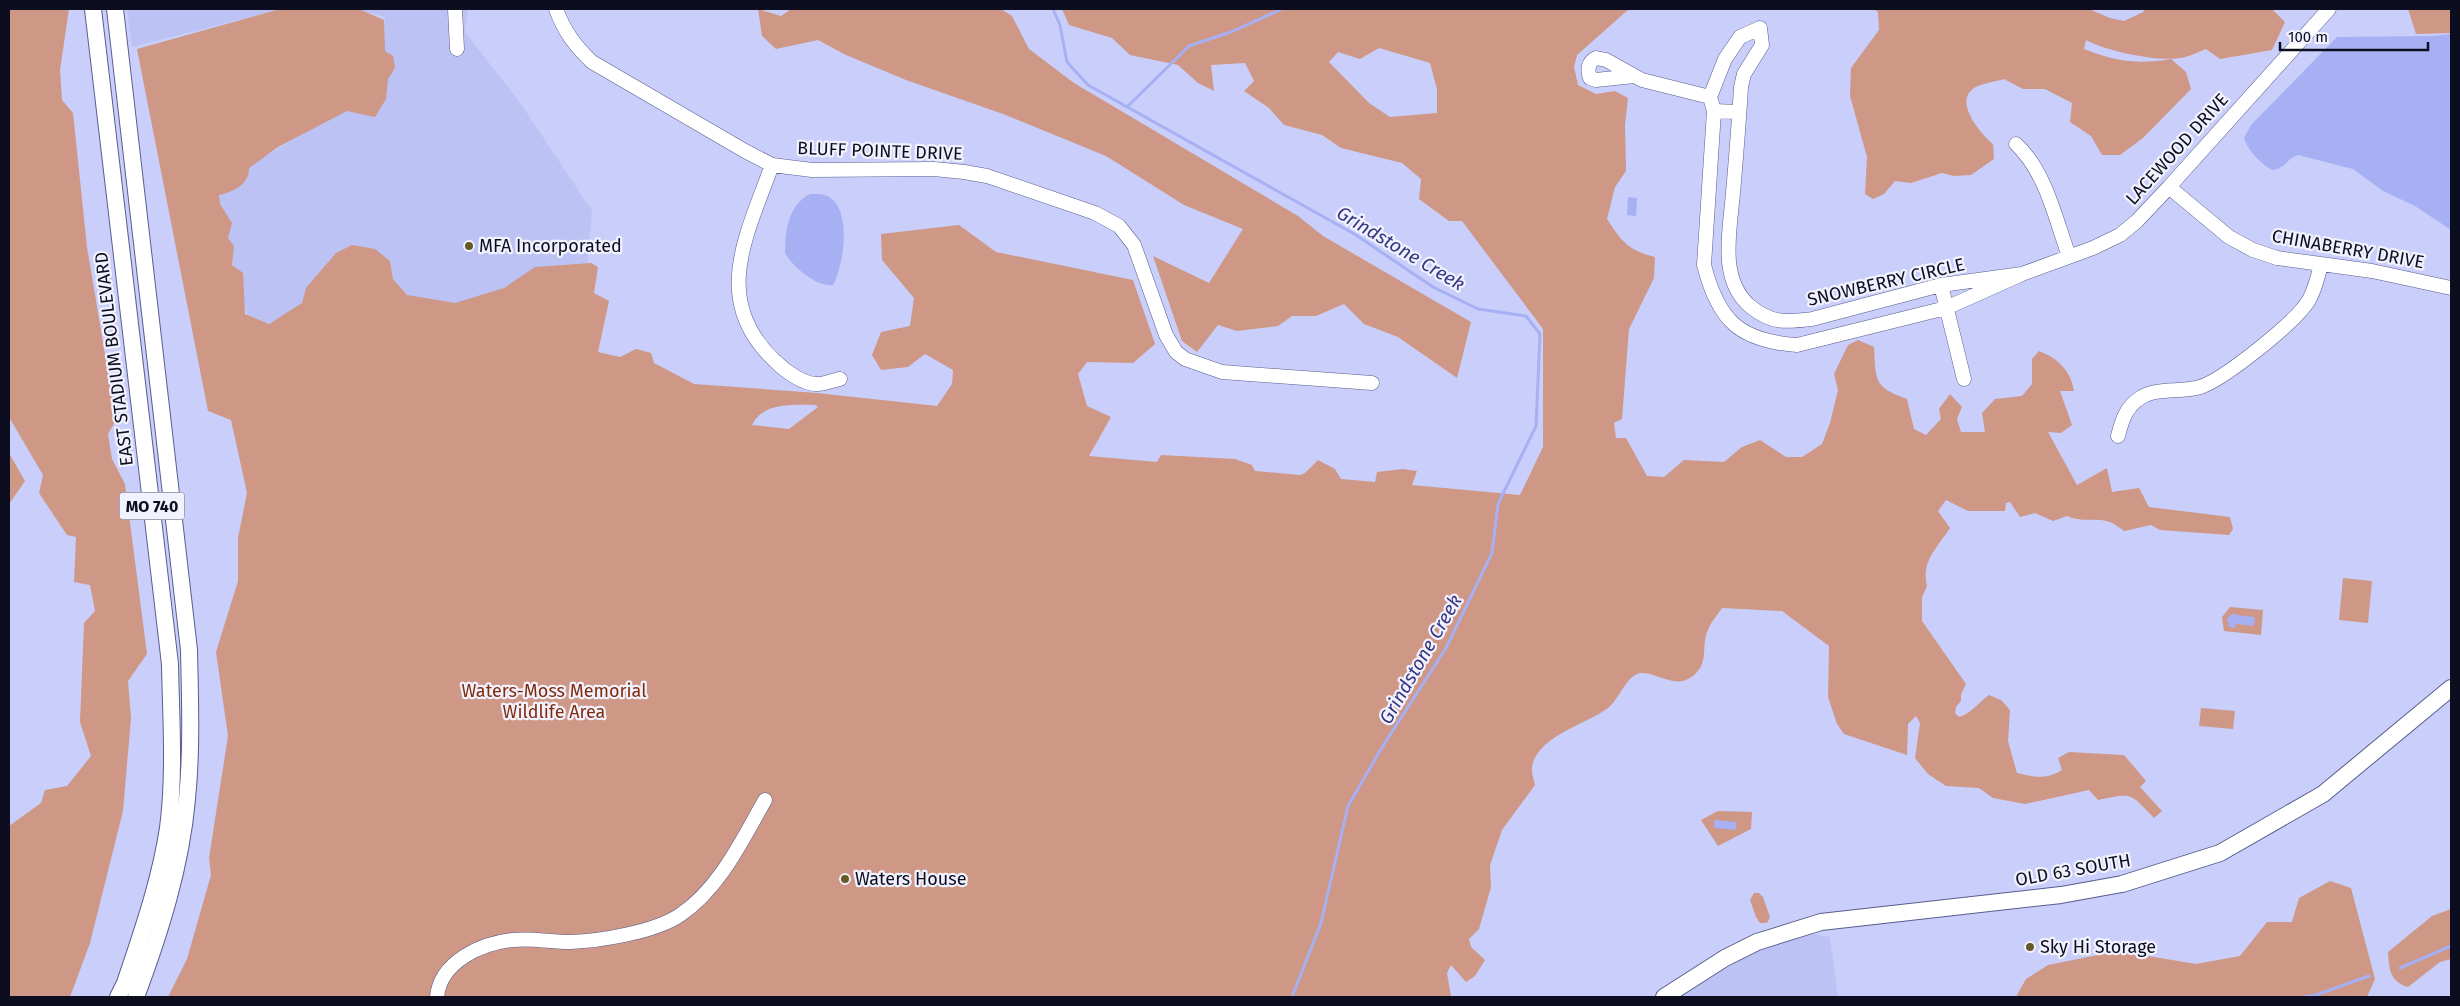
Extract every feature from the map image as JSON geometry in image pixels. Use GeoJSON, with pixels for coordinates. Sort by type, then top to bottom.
{"type":"FeatureCollection","features":[{"type":"Feature","properties":{"kind":"main road","name":"EAST STADIUM BOULEVARD"},"geometry":{"type":"LineString","coordinates":[[92,9],[170,664],[172,761],[168,828],[154,893],[125,983],[118,997]]}},
{"type":"Feature","properties":{"kind":"main road","name":"MO 740"},"geometry":{"type":"LineString","coordinates":[[116,9],[189,650],[191,735],[187,800],[179,853],[159,936],[136,997]]}},
{"type":"Feature","properties":{"kind":"main road","name":"OLD 63 SOUTH"},"geometry":{"type":"LineString","coordinates":[[1664,997],[1725,958],[1749,946],[1782,933],[1821,922],[2070,893],[2131,881],[2220,853],[2323,794],[2451,688]]}},
{"type":"Feature","properties":{"kind":"street"},"geometry":{"type":"LineString","coordinates":[[455,9],[457,49]]}},
{"type":"Feature","properties":{"kind":"street","name":"BLUFF POINTE DRIVE"},"geometry":{"type":"LineString","coordinates":[[556,9],[562,26],[576,46],[592,62],[772,165],[812,170],[934,169],[987,176],[1095,213],[1119,226],[1134,245],[1166,335],[1176,352],[1185,359],[1222,372],[1372,384]]}},
{"type":"Feature","properties":{"kind":"street","name":"LACEWOOD DRIVE"},"geometry":{"type":"LineString","coordinates":[[2022,274],[2094,248],[2120,235],[2137,221],[2329,9]]}},
{"type":"Feature","properties":{"kind":"street","name":"SNOWBERRY CIRCLE"},"geometry":{"type":"LineString","coordinates":[[1760,28],[1762,45],[1744,74],[1729,251],[1733,285],[1742,300],[1760,314],[1775,321],[1794,321],[1941,285],[2022,274],[1946,308],[1797,345],[1776,344],[1759,339],[1741,330],[1718,306],[1710,290],[1704,265],[1714,111],[1710,97],[1725,59],[1740,37],[1760,28]]}},
{"type":"Feature","properties":{"kind":"street"},"geometry":{"type":"LineString","coordinates":[[1634,76],[1710,97]]}},
{"type":"Feature","properties":{"kind":"street"},"geometry":{"type":"LineString","coordinates":[[1714,111],[1740,112]]}},
{"type":"Feature","properties":{"kind":"street"},"geometry":{"type":"LineString","coordinates":[[2016,144],[2028,154],[2041,178],[2069,256]]}},
{"type":"Feature","properties":{"kind":"street"},"geometry":{"type":"LineString","coordinates":[[772,165],[740,255],[739,298],[744,316],[758,343],[788,372],[817,384],[840,379]]}},
{"type":"Feature","properties":{"kind":"street","name":"CHINABERRY DRIVE"},"geometry":{"type":"LineString","coordinates":[[2169,187],[2229,237],[2253,250],[2277,258],[2372,271],[2451,288]]}},
{"type":"Feature","properties":{"kind":"street"},"geometry":{"type":"LineString","coordinates":[[2118,436],[2127,410],[2142,396],[2200,387],[2217,380],[2288,323],[2308,301],[2316,283],[2321,264]]}},
{"type":"Feature","properties":{"kind":"street"},"geometry":{"type":"LineString","coordinates":[[1941,285],[1964,379]]}},
{"type":"Feature","properties":{"kind":"street"},"geometry":{"type":"LineString","coordinates":[[437,997],[442,978],[452,965],[489,945],[513,940],[570,942],[604,939],[630,934],[679,916],[698,901],[729,863],[765,800]]}},
{"type":"Feature","properties":{"kind":"shaded area"},"geometry":{"type":"Polygon","coordinates":[[[127,9],[281,9],[132,47],[127,9]]]}},
{"type":"Feature","properties":{"kind":"shaded area"},"geometry":{"type":"Polygon","coordinates":[[[355,9],[468,9],[465,32],[521,104],[592,211],[582,321],[314,302],[252,331],[215,199],[248,166],[347,108],[378,102],[385,17],[355,9]]]}},
{"type":"Feature","properties":{"kind":"shaded area"},"geometry":{"type":"Polygon","coordinates":[[[2451,34],[2451,230],[2415,206],[2383,191],[2353,169],[2298,155],[2291,158],[2280,168],[2272,170],[2263,164],[2248,148],[2244,138],[2251,125],[2337,37],[2451,34]]]}},
{"type":"Feature","properties":{"kind":"shaded area"},"geometry":{"type":"Polygon","coordinates":[[[810,194],[822,194],[829,197],[841,213],[844,238],[843,252],[833,285],[819,283],[806,275],[793,264],[785,253],[789,219],[797,205],[810,194]]]}},
{"type":"Feature","properties":{"kind":"shaded area"},"geometry":{"type":"Polygon","coordinates":[[[1628,197],[1637,198],[1636,216],[1627,215],[1628,197]]]}},
{"type":"Feature","properties":{"kind":"shaded area"},"geometry":{"type":"Polygon","coordinates":[[[2234,613],[2255,617],[2254,626],[2236,624],[2235,628],[2229,627],[2227,618],[2234,613]]]}},
{"type":"Feature","properties":{"kind":"shaded area"},"geometry":{"type":"Polygon","coordinates":[[[1714,820],[1736,822],[1736,830],[1714,828],[1714,820]]]}},
{"type":"Feature","properties":{"kind":"shaded area"},"geometry":{"type":"Polygon","coordinates":[[[1814,934],[1830,937],[1838,997],[1680,997],[1738,961],[1763,949],[1814,934]]]}},
{"type":"Feature","properties":{"kind":"green space"},"geometry":{"type":"Polygon","coordinates":[[[9,9],[69,9],[60,70],[62,100],[73,113],[87,247],[116,420],[108,434],[112,459],[125,484],[147,654],[128,681],[131,718],[123,811],[90,943],[70,997],[9,997],[9,826],[41,803],[45,790],[67,786],[91,756],[80,722],[84,623],[95,611],[90,585],[74,582],[76,537],[67,535],[39,493],[43,475],[9,417],[9,9]]]}},
{"type":"Feature","properties":{"kind":"green space","name":"Waters-Moss Memorial Wildlife Area"},"geometry":{"type":"Polygon","coordinates":[[[280,9],[359,9],[384,20],[385,51],[393,56],[395,68],[388,79],[386,99],[375,117],[347,111],[278,147],[249,168],[246,179],[239,187],[219,195],[220,204],[232,223],[228,238],[234,246],[232,265],[243,273],[245,314],[269,324],[302,303],[306,288],[336,253],[352,245],[375,249],[390,261],[393,279],[407,295],[455,303],[504,288],[535,267],[591,263],[598,267],[594,293],[609,301],[598,352],[620,357],[636,349],[651,353],[654,363],[694,384],[817,393],[937,406],[952,384],[953,370],[925,354],[908,367],[881,370],[872,355],[881,332],[910,326],[914,298],[882,260],[881,234],[959,225],[996,252],[1133,280],[1155,344],[1133,363],[1087,362],[1078,374],[1087,406],[1111,417],[1089,456],[1157,462],[1161,455],[1235,459],[1252,465],[1255,471],[1300,475],[1305,473],[1318,460],[1335,469],[1341,479],[1375,482],[1377,472],[1403,469],[1417,471],[1412,485],[1520,495],[1543,447],[1543,329],[1462,221],[1449,221],[1419,199],[1421,179],[1402,163],[1341,148],[1322,135],[1284,125],[1269,108],[1244,91],[1254,81],[1245,63],[1211,65],[1214,91],[1198,83],[1178,65],[1130,55],[1112,38],[1069,25],[1062,9],[1629,9],[1577,55],[1574,67],[1578,85],[1596,94],[1615,91],[1628,98],[1625,125],[1626,171],[1615,187],[1607,219],[1626,244],[1638,252],[1655,257],[1654,278],[1629,329],[1622,419],[1614,423],[1616,438],[1626,438],[1647,476],[1664,477],[1684,460],[1724,462],[1742,447],[1760,440],[1786,457],[1802,457],[1822,444],[1830,423],[1838,390],[1834,374],[1848,345],[1858,340],[1874,347],[1876,375],[1882,386],[1896,395],[1907,399],[1914,429],[1926,435],[1941,419],[1939,409],[1950,394],[1962,407],[1957,419],[1961,432],[1985,432],[1982,413],[1995,399],[2022,396],[2032,384],[2032,359],[2039,351],[2058,361],[2067,371],[2074,391],[2060,391],[2072,425],[2061,433],[2048,432],[2077,485],[2107,468],[2112,492],[2139,488],[2149,507],[2230,517],[2233,529],[2229,535],[2160,530],[2151,525],[2124,531],[2114,524],[2105,521],[2078,519],[2067,516],[2053,521],[2035,513],[2020,517],[2010,502],[2006,503],[2005,511],[1968,511],[1946,500],[1938,511],[1950,528],[1928,562],[1926,569],[1927,586],[1922,597],[1922,621],[1966,684],[1955,713],[1959,717],[1971,711],[1989,695],[2001,700],[2010,710],[2008,741],[2017,773],[2040,777],[2056,773],[2062,770],[2058,758],[2069,752],[2124,755],[2146,781],[2140,787],[2162,811],[2154,818],[2135,799],[2118,796],[2098,800],[2089,790],[2025,804],[1993,798],[1979,788],[1946,786],[1928,774],[1915,758],[1920,723],[1916,716],[1908,724],[1907,755],[1844,734],[1837,724],[1828,697],[1829,646],[1782,611],[1722,608],[1708,630],[1701,667],[1690,678],[1684,681],[1672,681],[1648,674],[1637,674],[1632,677],[1608,708],[1553,739],[1536,756],[1532,767],[1535,785],[1502,830],[1490,865],[1491,887],[1479,929],[1469,939],[1471,947],[1485,960],[1475,976],[1466,982],[1451,965],[1447,973],[1451,997],[168,997],[187,959],[211,875],[209,858],[228,736],[216,652],[238,581],[238,538],[247,493],[231,420],[208,411],[137,49],[280,9]],[[1379,48],[1360,59],[1338,52],[1329,62],[1369,103],[1390,117],[1437,113],[1437,89],[1430,63],[1379,48]],[[815,405],[779,406],[763,412],[752,425],[789,429],[818,407],[815,405]]]}},
{"type":"Feature","properties":{"kind":"green space"},"geometry":{"type":"Polygon","coordinates":[[[758,9],[781,16],[791,9],[1001,9],[1012,16],[1029,49],[1074,83],[1298,216],[1323,236],[1471,322],[1457,378],[1398,337],[1364,324],[1344,304],[1316,316],[1292,316],[1278,326],[1237,331],[1218,325],[1197,352],[1182,341],[1153,256],[1209,283],[1243,229],[1184,205],[1106,156],[1003,114],[906,80],[846,55],[818,40],[776,49],[762,36],[758,9]]]}},
{"type":"Feature","properties":{"kind":"green space"},"geometry":{"type":"Polygon","coordinates":[[[1874,9],[2089,9],[2110,18],[2124,21],[2143,12],[2145,9],[2272,9],[2285,22],[2272,50],[2220,59],[2206,49],[2180,58],[2145,57],[2106,48],[2086,40],[2084,49],[2095,53],[2137,62],[2171,59],[2186,72],[2191,89],[2143,138],[2120,155],[2102,155],[2091,136],[2070,122],[2072,103],[2045,89],[2023,89],[2004,79],[1977,86],[1968,94],[1966,101],[1971,118],[1976,126],[1993,144],[1994,159],[1971,175],[1954,176],[1942,173],[1911,183],[1895,181],[1884,194],[1873,199],[1865,194],[1867,157],[1850,96],[1851,68],[1879,30],[1878,12],[1874,9]]]}},
{"type":"Feature","properties":{"kind":"green space"},"geometry":{"type":"Polygon","coordinates":[[[2408,9],[2451,9],[2451,33],[2416,34],[2408,9]]]}},
{"type":"Feature","properties":{"kind":"green space"},"geometry":{"type":"Polygon","coordinates":[[[9,453],[25,481],[9,504],[9,453]]]}},
{"type":"Feature","properties":{"kind":"green space"},"geometry":{"type":"Polygon","coordinates":[[[2343,578],[2372,581],[2368,623],[2339,620],[2343,578]]]}},
{"type":"Feature","properties":{"kind":"green space"},"geometry":{"type":"Polygon","coordinates":[[[2230,607],[2263,610],[2261,635],[2224,631],[2222,617],[2230,607]]]}},
{"type":"Feature","properties":{"kind":"green space"},"geometry":{"type":"Polygon","coordinates":[[[2201,708],[2235,711],[2233,729],[2199,726],[2201,708]]]}},
{"type":"Feature","properties":{"kind":"green space"},"geometry":{"type":"Polygon","coordinates":[[[1718,811],[1752,812],[1751,829],[1718,846],[1701,820],[1718,811]]]}},
{"type":"Feature","properties":{"kind":"green space"},"geometry":{"type":"Polygon","coordinates":[[[2330,881],[2351,888],[2375,979],[2367,997],[2016,997],[2026,979],[2048,965],[2118,951],[2196,964],[2240,956],[2267,922],[2292,922],[2299,898],[2330,881]]]}},
{"type":"Feature","properties":{"kind":"green space"},"geometry":{"type":"Polygon","coordinates":[[[1754,893],[1759,893],[1763,897],[1770,917],[1767,923],[1760,923],[1756,917],[1750,900],[1754,893]]]}},
{"type":"Feature","properties":{"kind":"green space"},"geometry":{"type":"Polygon","coordinates":[[[2451,909],[2451,959],[2440,962],[2408,987],[2397,982],[2390,969],[2388,952],[2432,916],[2451,909]]]}},
{"type":"Feature","properties":{"kind":"waterway","name":"Grindstone Creek"},"geometry":{"type":"LineString","coordinates":[[1053,9],[1060,25],[1067,62],[1088,85],[1356,235],[1433,287],[1478,309],[1526,316],[1540,334],[1536,426],[1498,504],[1492,553],[1446,648],[1381,749],[1348,806],[1321,923],[1292,997]]}},
{"type":"Feature","properties":{"kind":"waterway"},"geometry":{"type":"LineString","coordinates":[[1128,106],[1189,46],[1231,32],[1282,9]]}},
{"type":"Feature","properties":{"kind":"waterway"},"geometry":{"type":"LineString","coordinates":[[2400,968],[2451,946]]}},
{"type":"Feature","properties":{"kind":"waterway"},"geometry":{"type":"LineString","coordinates":[[2302,997],[2316,995],[2369,976]]}},
{"type":"Feature","properties":{"kind":"place","name":"MFA Incorporated"},"geometry":{"type":"Point","coordinates":[469,246]}},
{"type":"Feature","properties":{"kind":"place","name":"Waters House"},"geometry":{"type":"Point","coordinates":[845,879]}},
{"type":"Feature","properties":{"kind":"place","name":"Sky Hi Storage"},"geometry":{"type":"Point","coordinates":[2030,947]}}]}
